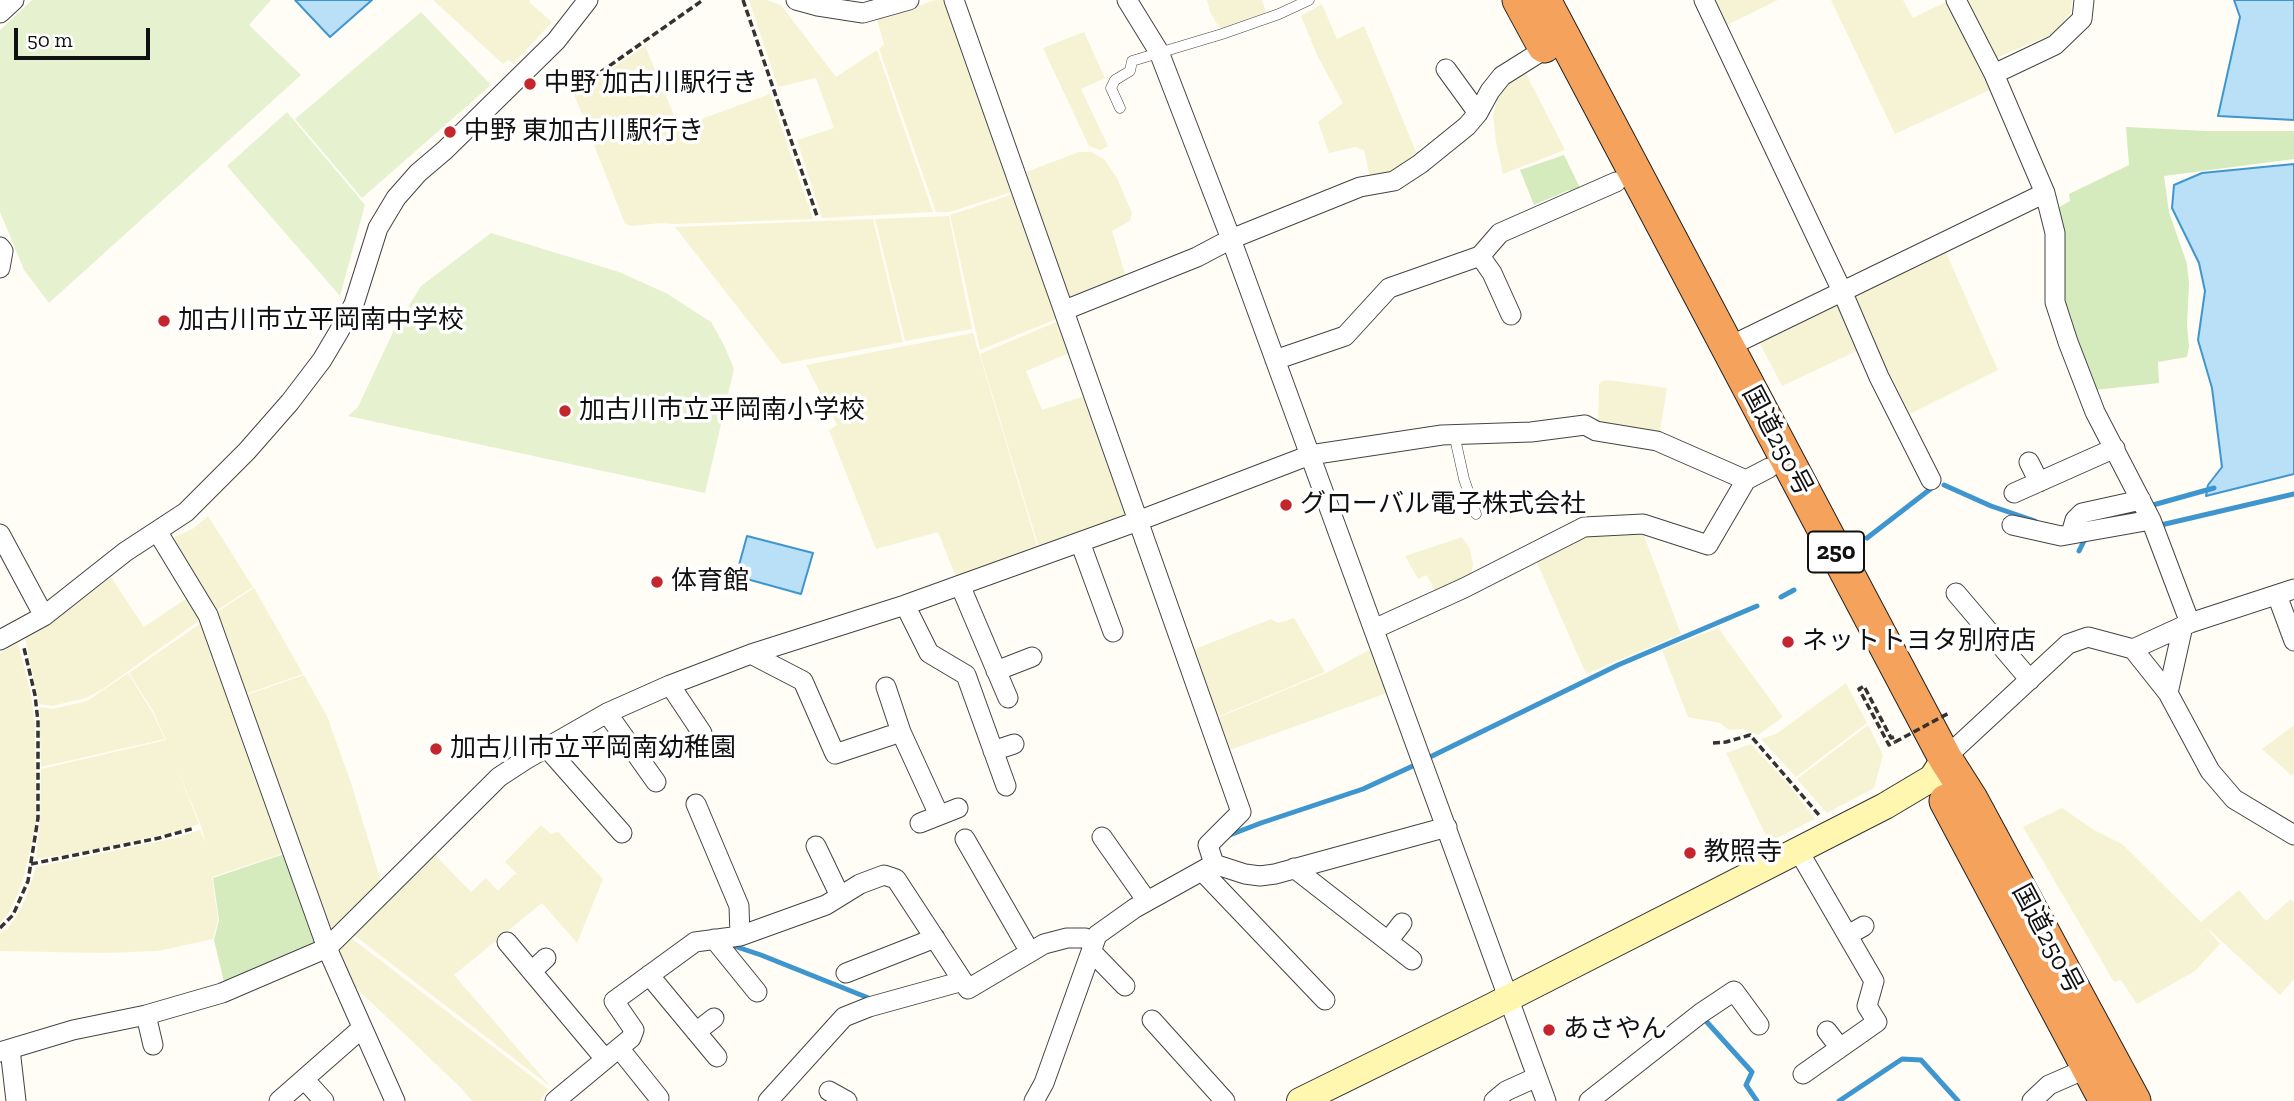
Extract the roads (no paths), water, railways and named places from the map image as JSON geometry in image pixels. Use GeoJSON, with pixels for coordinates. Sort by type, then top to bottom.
{"type":"FeatureCollection","features":[{"type":"Feature","properties":{"kind":"highway","name":"国道250号"},"geometry":{"type":"LineString","coordinates":[[1519,0],[1616,183],[1758,474],[1938,768],[1971,799],[2134,1101]]}},
{"type":"Feature","properties":{"kind":"highway","name":"国道250号"},"geometry":{"type":"LineString","coordinates":[[1544,0],[1728,347],[1938,768],[1951,810],[2106,1101]]}},
{"type":"Feature","properties":{"kind":"highway","name":"250"},"geometry":{"type":"LineString","coordinates":[[2039,923],[2152,1101]]}},
{"type":"Feature","properties":{"kind":"street"},"geometry":{"type":"LineString","coordinates":[[0,13],[14,0]]}},
{"type":"Feature","properties":{"kind":"street"},"geometry":{"type":"LineString","coordinates":[[9,635],[44,616],[125,552],[186,512],[222,478],[290,402],[322,360],[354,304],[378,228],[396,198],[418,173],[483,114],[556,41],[588,0]]}},
{"type":"Feature","properties":{"kind":"street"},"geometry":{"type":"LineString","coordinates":[[796,0],[863,13],[909,0]]}},
{"type":"Feature","properties":{"kind":"street"},"geometry":{"type":"LineString","coordinates":[[954,0],[1241,812],[1208,845],[1208,868],[1293,955],[1325,1000]]}},
{"type":"Feature","properties":{"kind":"street"},"geometry":{"type":"LineString","coordinates":[[1126,0],[1159,52],[1231,239],[1546,1101]]}},
{"type":"Feature","properties":{"kind":"street"},"geometry":{"type":"LineString","coordinates":[[1704,0],[1842,291],[1879,377],[1931,480]]}},
{"type":"Feature","properties":{"kind":"street"},"geometry":{"type":"LineString","coordinates":[[1956,0],[1994,74],[2045,193],[2054,233],[2055,302],[2068,342],[2095,412],[2151,520],[2187,625],[2168,693]]}},
{"type":"Feature","properties":{"kind":"street"},"geometry":{"type":"LineString","coordinates":[[1994,74],[2055,45],[2081,19],[2084,0]]}},
{"type":"Feature","properties":{"kind":"street"},"geometry":{"type":"LineString","coordinates":[[1065,310],[1360,187],[1394,181],[1467,126],[1502,76],[1545,49]]}},
{"type":"Feature","properties":{"kind":"street"},"geometry":{"type":"LineString","coordinates":[[1446,69],[1478,113]]}},
{"type":"Feature","properties":{"kind":"street"},"geometry":{"type":"LineString","coordinates":[[1275,360],[1345,336],[1389,288],[1480,256],[1500,233],[1616,183]]}},
{"type":"Feature","properties":{"kind":"street"},"geometry":{"type":"LineString","coordinates":[[1728,347],[2045,193]]}},
{"type":"Feature","properties":{"kind":"street"},"geometry":{"type":"LineString","coordinates":[[0,247],[3,251],[0,268]]}},
{"type":"Feature","properties":{"kind":"street"},"geometry":{"type":"LineString","coordinates":[[1480,256],[1492,274],[1511,315]]}},
{"type":"Feature","properties":{"kind":"street"},"geometry":{"type":"LineString","coordinates":[[16,1101],[5,1050],[222,993],[327,948],[499,777],[607,713],[751,654],[905,605],[1139,521],[1310,455],[1454,433],[1531,432],[1585,425],[1596,431],[1657,441],[1758,474],[1708,545],[1643,524],[1584,527],[1464,588],[1374,629]]}},
{"type":"Feature","properties":{"kind":"street"},"geometry":{"type":"LineString","coordinates":[[2014,494],[2115,448]]}},
{"type":"Feature","properties":{"kind":"street"},"geometry":{"type":"LineString","coordinates":[[2029,462],[2039,482]]}},
{"type":"Feature","properties":{"kind":"street"},"geometry":{"type":"LineString","coordinates":[[2012,525],[2030,538],[2060,536],[2073,527],[2082,513],[2141,500]]}},
{"type":"Feature","properties":{"kind":"street"},"geometry":{"type":"LineString","coordinates":[[2073,527],[2151,520]]}},
{"type":"Feature","properties":{"kind":"street"},"geometry":{"type":"LineString","coordinates":[[157,531],[208,615],[327,948],[361,1029],[401,1098]]}},
{"type":"Feature","properties":{"kind":"street"},"geometry":{"type":"LineString","coordinates":[[0,534],[44,616]]}},
{"type":"Feature","properties":{"kind":"street"},"geometry":{"type":"LineString","coordinates":[[1080,542],[1098,614],[1113,632]]}},
{"type":"Feature","properties":{"kind":"street"},"geometry":{"type":"LineString","coordinates":[[960,585],[980,671],[993,751],[1006,786]]}},
{"type":"Feature","properties":{"kind":"street"},"geometry":{"type":"LineString","coordinates":[[2133,649],[2187,625],[2286,592],[2294,641]]}},
{"type":"Feature","properties":{"kind":"street"},"geometry":{"type":"LineString","coordinates":[[1956,593],[2030,680]]}},
{"type":"Feature","properties":{"kind":"street"},"geometry":{"type":"LineString","coordinates":[[905,605],[929,653],[980,671],[1007,698]]}},
{"type":"Feature","properties":{"kind":"street"},"geometry":{"type":"LineString","coordinates":[[1300,1101],[1508,999],[1885,806],[1938,768],[2068,644],[2088,637],[2133,649],[2168,693],[2210,771],[2234,799],[2294,835]]}},
{"type":"Feature","properties":{"kind":"street"},"geometry":{"type":"LineString","coordinates":[[751,654],[803,681],[835,754],[901,732]]}},
{"type":"Feature","properties":{"kind":"street"},"geometry":{"type":"LineString","coordinates":[[980,671],[1031,657]]}},
{"type":"Feature","properties":{"kind":"street"},"geometry":{"type":"LineString","coordinates":[[670,685],[702,733]]}},
{"type":"Feature","properties":{"kind":"street"},"geometry":{"type":"LineString","coordinates":[[886,687],[901,732],[948,811],[920,823]]}},
{"type":"Feature","properties":{"kind":"street"},"geometry":{"type":"LineString","coordinates":[[607,713],[656,782]]}},
{"type":"Feature","properties":{"kind":"street"},"geometry":{"type":"LineString","coordinates":[[993,751],[1014,744]]}},
{"type":"Feature","properties":{"kind":"street"},"geometry":{"type":"LineString","coordinates":[[547,748],[622,833]]}},
{"type":"Feature","properties":{"kind":"street"},"geometry":{"type":"LineString","coordinates":[[696,804],[696,830],[739,906],[740,936]]}},
{"type":"Feature","properties":{"kind":"street"},"geometry":{"type":"LineString","coordinates":[[1034,1101],[1044,1083],[1097,935],[1147,901],[1208,868],[1260,876],[1447,827]]}},
{"type":"Feature","properties":{"kind":"street"},"geometry":{"type":"LineString","coordinates":[[1102,837],[1147,901]]}},
{"type":"Feature","properties":{"kind":"street"},"geometry":{"type":"LineString","coordinates":[[965,839],[1030,952]]}},
{"type":"Feature","properties":{"kind":"street"},"geometry":{"type":"LineString","coordinates":[[816,846],[840,896]]}},
{"type":"Feature","properties":{"kind":"street"},"geometry":{"type":"LineString","coordinates":[[1798,850],[1856,930],[1874,981],[1867,1006],[1877,1022],[1803,1074]]}},
{"type":"Feature","properties":{"kind":"street"},"geometry":{"type":"LineString","coordinates":[[1294,868],[1412,960]]}},
{"type":"Feature","properties":{"kind":"street"},"geometry":{"type":"LineString","coordinates":[[555,1101],[631,1038],[634,1030],[614,1002],[695,942],[740,936],[826,905],[860,884],[884,875],[897,879],[968,989],[1044,944],[1085,938],[1125,986]]}},
{"type":"Feature","properties":{"kind":"street"},"geometry":{"type":"LineString","coordinates":[[1388,942],[1402,923]]}},
{"type":"Feature","properties":{"kind":"street"},"geometry":{"type":"LineString","coordinates":[[846,973],[861,956],[935,938]]}},
{"type":"Feature","properties":{"kind":"street"},"geometry":{"type":"LineString","coordinates":[[714,939],[757,992]]}},
{"type":"Feature","properties":{"kind":"street"},"geometry":{"type":"LineString","coordinates":[[507,942],[539,964],[612,1053],[659,1098]]}},
{"type":"Feature","properties":{"kind":"street"},"geometry":{"type":"LineString","coordinates":[[649,975],[717,1057]]}},
{"type":"Feature","properties":{"kind":"street"},"geometry":{"type":"LineString","coordinates":[[768,1101],[820,1053],[844,1017],[872,1016],[963,981]]}},
{"type":"Feature","properties":{"kind":"street"},"geometry":{"type":"LineString","coordinates":[[1588,1101],[1700,1013],[1734,991],[1759,1024]]}},
{"type":"Feature","properties":{"kind":"street"},"geometry":{"type":"LineString","coordinates":[[146,1015],[153,1045]]}},
{"type":"Feature","properties":{"kind":"street"},"geometry":{"type":"LineString","coordinates":[[696,1032],[714,1018]]}},
{"type":"Feature","properties":{"kind":"street"},"geometry":{"type":"LineString","coordinates":[[1152,1020],[1225,1101]]}},
{"type":"Feature","properties":{"kind":"street"},"geometry":{"type":"LineString","coordinates":[[279,1101],[361,1029]]}},
{"type":"Feature","properties":{"kind":"street"},"geometry":{"type":"LineString","coordinates":[[1826,1031],[1840,1048]]}},
{"type":"Feature","properties":{"kind":"street"},"geometry":{"type":"LineString","coordinates":[[2032,1101],[2049,1085],[2081,1071]]}},
{"type":"Feature","properties":{"kind":"street"},"geometry":{"type":"LineString","coordinates":[[1494,1101],[1507,1090],[1537,1077]]}},
{"type":"Feature","properties":{"kind":"street"},"geometry":{"type":"LineString","coordinates":[[304,1079],[324,1101]]}},
{"type":"Feature","properties":{"kind":"street"},"geometry":{"type":"LineString","coordinates":[[829,1091],[847,1101]]}},
{"type":"Feature","properties":{"kind":"lane"},"geometry":{"type":"LineString","coordinates":[[1120,108],[1111,88],[1115,80],[1130,71],[1132,61],[1222,34],[1309,0]]}},
{"type":"Feature","properties":{"kind":"lane"},"geometry":{"type":"LineString","coordinates":[[1454,433],[1464,479],[1476,514]]}},
{"type":"Feature","properties":{"kind":"water"},"geometry":{"type":"Polygon","coordinates":[[[295,0],[372,0],[330,37],[295,0]]]}},
{"type":"Feature","properties":{"kind":"water"},"geometry":{"type":"Polygon","coordinates":[[[2234,0],[2294,0],[2294,120],[2218,116],[2240,17],[2234,0]]]}},
{"type":"Feature","properties":{"kind":"water"},"geometry":{"type":"Polygon","coordinates":[[[2294,164],[2294,474],[2206,496],[2208,485],[2222,467],[2212,388],[2198,340],[2205,291],[2199,263],[2172,208],[2174,185],[2202,173],[2294,164]]]}},
{"type":"Feature","properties":{"kind":"water"},"geometry":{"type":"Polygon","coordinates":[[[747,536],[813,553],[801,594],[736,576],[747,536]]]}},
{"type":"Feature","properties":{"kind":"waterway"},"geometry":{"type":"LineString","coordinates":[[1944,485],[1991,506],[2035,521]]}},
{"type":"Feature","properties":{"kind":"waterway"},"geometry":{"type":"LineString","coordinates":[[1867,538],[1933,487]]}},
{"type":"Feature","properties":{"kind":"waterway"},"geometry":{"type":"LineString","coordinates":[[2153,505],[2214,488]]}},
{"type":"Feature","properties":{"kind":"waterway"},"geometry":{"type":"LineString","coordinates":[[2161,525],[2294,494]]}},
{"type":"Feature","properties":{"kind":"waterway"},"geometry":{"type":"LineString","coordinates":[[2097,519],[2135,511]]}},
{"type":"Feature","properties":{"kind":"waterway"},"geometry":{"type":"LineString","coordinates":[[2079,551],[2085,539]]}},
{"type":"Feature","properties":{"kind":"waterway"},"geometry":{"type":"LineString","coordinates":[[1781,597],[1794,590]]}},
{"type":"Feature","properties":{"kind":"waterway"},"geometry":{"type":"LineString","coordinates":[[1428,758],[1618,665],[1757,606]]}},
{"type":"Feature","properties":{"kind":"waterway"},"geometry":{"type":"LineString","coordinates":[[1227,836],[1363,789],[1415,765]]}},
{"type":"Feature","properties":{"kind":"waterway"},"geometry":{"type":"LineString","coordinates":[[734,946],[871,999]]}},
{"type":"Feature","properties":{"kind":"waterway"},"geometry":{"type":"LineString","coordinates":[[1705,1020],[1752,1072],[1746,1085],[1757,1101]]}},
{"type":"Feature","properties":{"kind":"waterway"},"geometry":{"type":"LineString","coordinates":[[1839,1101],[1902,1059],[1921,1060],[1958,1101]]}},
{"type":"Feature","properties":{"kind":"place","name":"中野 加古川駅行き"},"geometry":{"type":"Point","coordinates":[530,84]}},
{"type":"Feature","properties":{"kind":"place","name":"中野 東加古川駅行き"},"geometry":{"type":"Point","coordinates":[450,132]}},
{"type":"Feature","properties":{"kind":"place","name":"加古川市立平岡南中学校"},"geometry":{"type":"Point","coordinates":[164,321]}},
{"type":"Feature","properties":{"kind":"place","name":"加古川市立平岡南小学校"},"geometry":{"type":"Point","coordinates":[565,411]}},
{"type":"Feature","properties":{"kind":"place","name":"グローバル電子株式会社"},"geometry":{"type":"Point","coordinates":[1286,505]}},
{"type":"Feature","properties":{"kind":"place","name":"体育館"},"geometry":{"type":"Point","coordinates":[657,582]}},
{"type":"Feature","properties":{"kind":"place","name":"ネットトヨタ別府店"},"geometry":{"type":"Point","coordinates":[1788,642]}},
{"type":"Feature","properties":{"kind":"place","name":"加古川市立平岡南幼稚園"},"geometry":{"type":"Point","coordinates":[436,749]}},
{"type":"Feature","properties":{"kind":"place","name":"教照寺"},"geometry":{"type":"Point","coordinates":[1690,853]}},
{"type":"Feature","properties":{"kind":"place","name":"あさやん"},"geometry":{"type":"Point","coordinates":[1549,1030]}}]}
